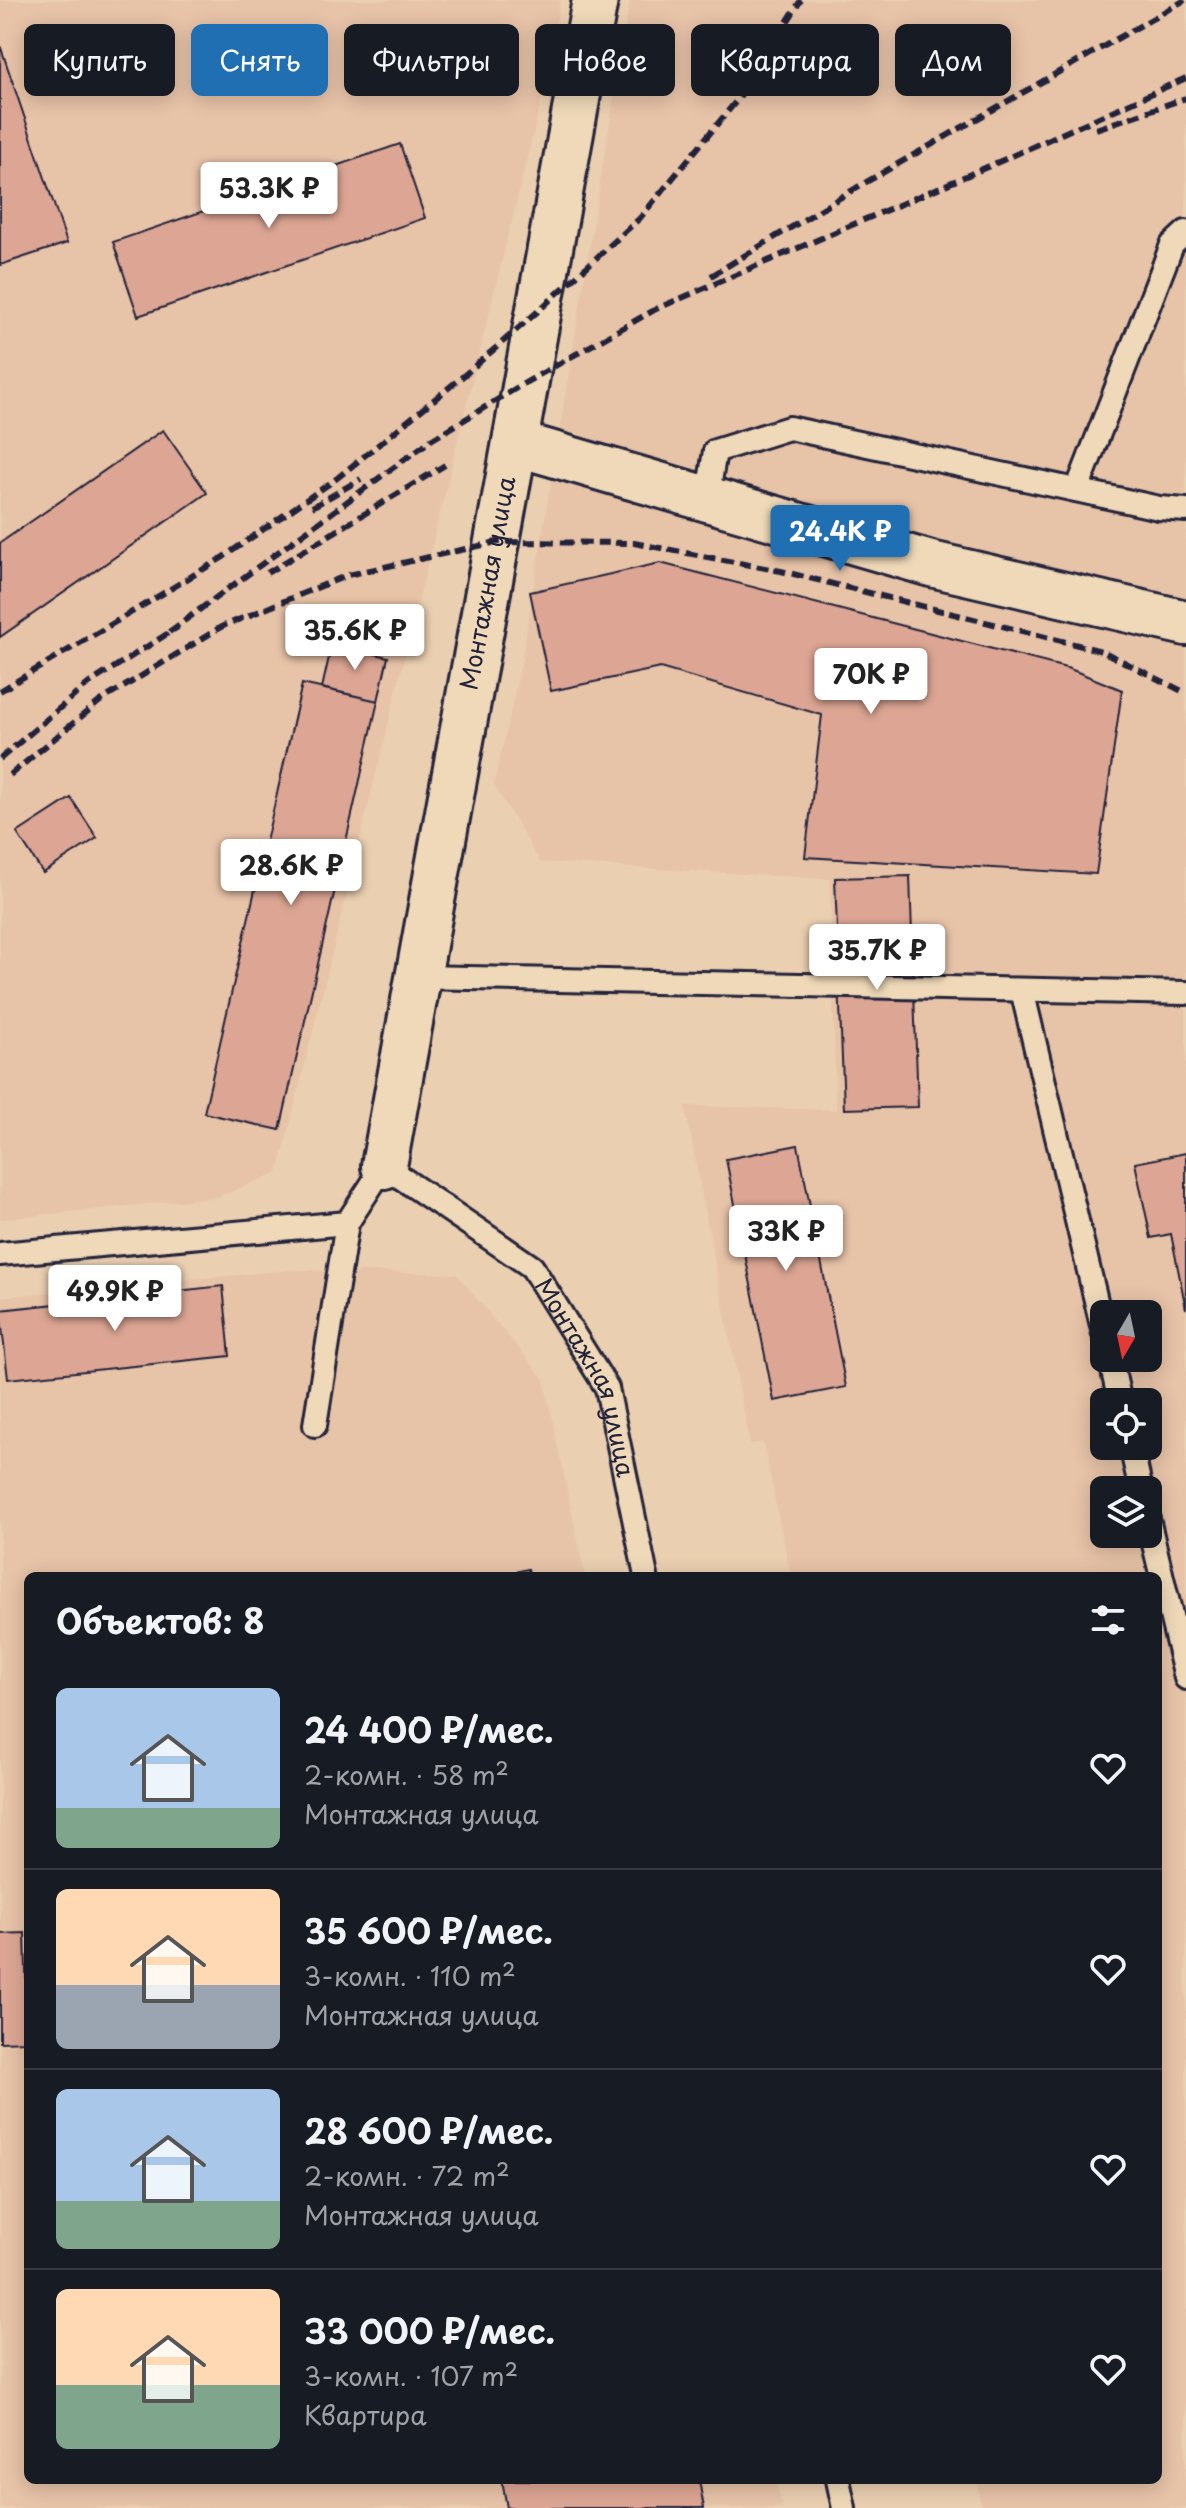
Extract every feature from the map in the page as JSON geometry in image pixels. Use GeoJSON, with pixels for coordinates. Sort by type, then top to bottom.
{"type":"FeatureCollection","features":[{"type":"Feature","properties":{"kind":"street","name":"Монтажная улица"},"geometry":{"type":"LineString","coordinates":[[384,1166],[515,443],[533,328],[595,0]]}},
{"type":"Feature","properties":{"kind":"street"},"geometry":{"type":"LineString","coordinates":[[515,443],[931,564],[1186,623]]}},
{"type":"Feature","properties":{"kind":"lane"},"geometry":{"type":"LineString","coordinates":[[1077,490],[1172,245],[1186,232]]}},
{"type":"Feature","properties":{"kind":"lane"},"geometry":{"type":"LineString","coordinates":[[707,500],[715,451],[789,428],[1159,508],[1186,510]]}},
{"type":"Feature","properties":{"kind":"lane"},"geometry":{"type":"LineString","coordinates":[[418,977],[1186,993]]}},
{"type":"Feature","properties":{"kind":"lane"},"geometry":{"type":"LineString","coordinates":[[1022,990],[1096,1300]]}},
{"type":"Feature","properties":{"kind":"lane","name":"Монтажная улица"},"geometry":{"type":"LineString","coordinates":[[347,1223],[384,1166],[532,1267],[607,1388],[645,1572]]}},
{"type":"Feature","properties":{"kind":"lane"},"geometry":{"type":"LineString","coordinates":[[0,1254],[347,1223],[315,1425]]}},
{"type":"Feature","properties":{"kind":"lane"},"geometry":{"type":"LineString","coordinates":[[1155,1548],[1161,1572]]}},
{"type":"Feature","properties":{"kind":"lane"},"geometry":{"type":"LineString","coordinates":[[1162,1578],[1186,1678]]}},
{"type":"Feature","properties":{"kind":"lane"},"geometry":{"type":"LineString","coordinates":[[839,2484],[844,2508]]}},
{"type":"Feature","properties":{"kind":"shaded area"},"geometry":{"type":"Polygon","coordinates":[[[0,0],[560,0],[556,24],[535,24],[535,96],[542,96],[278,1173],[217,1197],[0,1219],[0,0]]]}},
{"type":"Feature","properties":{"kind":"shaded area"},"geometry":{"type":"Polygon","coordinates":[[[630,0],[1186,0],[1186,2508],[982,2508],[977,2484],[1162,2484],[1162,1572],[790,1572],[763,1442],[750,1444],[685,1106],[836,1110],[830,879],[540,862],[494,785],[521,665],[614,96],[675,96],[675,24],[626,24],[630,0]]]}},
{"type":"Feature","properties":{"kind":"shaded area"},"geometry":{"type":"Polygon","coordinates":[[[291,1270],[456,1274],[544,1379],[584,1572],[24,1572],[24,2484],[777,2484],[782,2508],[0,2508],[0,1297],[291,1270]]]}},
{"type":"Feature","properties":{"kind":"building"},"geometry":{"type":"Polygon","coordinates":[[[0,45],[67,243],[0,265],[0,45]]]}},
{"type":"Feature","properties":{"kind":"building"},"geometry":{"type":"Polygon","coordinates":[[[400,144],[425,218],[138,316],[113,242],[400,144]]]}},
{"type":"Feature","properties":{"kind":"building"},"geometry":{"type":"Polygon","coordinates":[[[163,430],[207,493],[0,637],[0,543],[163,430]]]}},
{"type":"Feature","properties":{"kind":"building"},"geometry":{"type":"Polygon","coordinates":[[[660,563],[1070,669],[1122,690],[1096,874],[805,857],[822,715],[660,668],[551,691],[530,592],[660,563]]]}},
{"type":"Feature","properties":{"kind":"building"},"geometry":{"type":"Polygon","coordinates":[[[332,644],[388,657],[378,701],[322,688],[332,644]]]}},
{"type":"Feature","properties":{"kind":"building"},"geometry":{"type":"Polygon","coordinates":[[[302,684],[378,701],[280,1130],[204,1113],[302,684]]]}},
{"type":"Feature","properties":{"kind":"building"},"geometry":{"type":"Polygon","coordinates":[[[71,798],[97,838],[43,873],[17,833],[71,798]]]}},
{"type":"Feature","properties":{"kind":"building"},"geometry":{"type":"Polygon","coordinates":[[[910,876],[918,1107],[844,1109],[835,878],[910,876]]]}},
{"type":"Feature","properties":{"kind":"building"},"geometry":{"type":"Polygon","coordinates":[[[798,1145],[846,1387],[774,1401],[726,1159],[798,1145]]]}},
{"type":"Feature","properties":{"kind":"building"},"geometry":{"type":"Polygon","coordinates":[[[1186,1153],[1186,1309],[1171,1234],[1151,1238],[1135,1163],[1186,1153]]]}},
{"type":"Feature","properties":{"kind":"building"},"geometry":{"type":"Polygon","coordinates":[[[223,1286],[230,1356],[8,1379],[0,1310],[223,1286]]]}},
{"type":"Feature","properties":{"kind":"building"},"geometry":{"type":"Polygon","coordinates":[[[24,1933],[24,2041],[0,2042],[0,1934],[24,1933]]]}},
{"type":"Feature","properties":{"kind":"building"},"geometry":{"type":"Polygon","coordinates":[[[503,2484],[700,2484],[704,2508],[507,2508],[503,2484]]]}},
{"type":"Feature","properties":{"kind":"railway"},"geometry":{"type":"LineString","coordinates":[[0,691],[222,558],[336,479],[462,377],[640,218],[738,99],[801,0]]}},
{"type":"Feature","properties":{"kind":"railway"},"geometry":{"type":"LineString","coordinates":[[711,276],[861,185],[1185,0]]}},
{"type":"Feature","properties":{"kind":"railway"},"geometry":{"type":"LineString","coordinates":[[169,632],[431,440],[656,309],[1186,78]]}},
{"type":"Feature","properties":{"kind":"railway"},"geometry":{"type":"LineString","coordinates":[[1096,129],[1186,98]]}},
{"type":"Feature","properties":{"kind":"railway"},"geometry":{"type":"LineString","coordinates":[[267,573],[445,465]]}},
{"type":"Feature","properties":{"kind":"railway"},"geometry":{"type":"LineString","coordinates":[[312,507],[361,479]]}},
{"type":"Feature","properties":{"kind":"railway"},"geometry":{"type":"LineString","coordinates":[[10,775],[99,702],[221,627],[348,575],[497,542],[634,543],[781,571],[1102,651],[1186,693]]}},
{"type":"Feature","properties":{"kind":"railway"},"geometry":{"type":"LineString","coordinates":[[0,759],[88,684],[178,627]]}}]}
